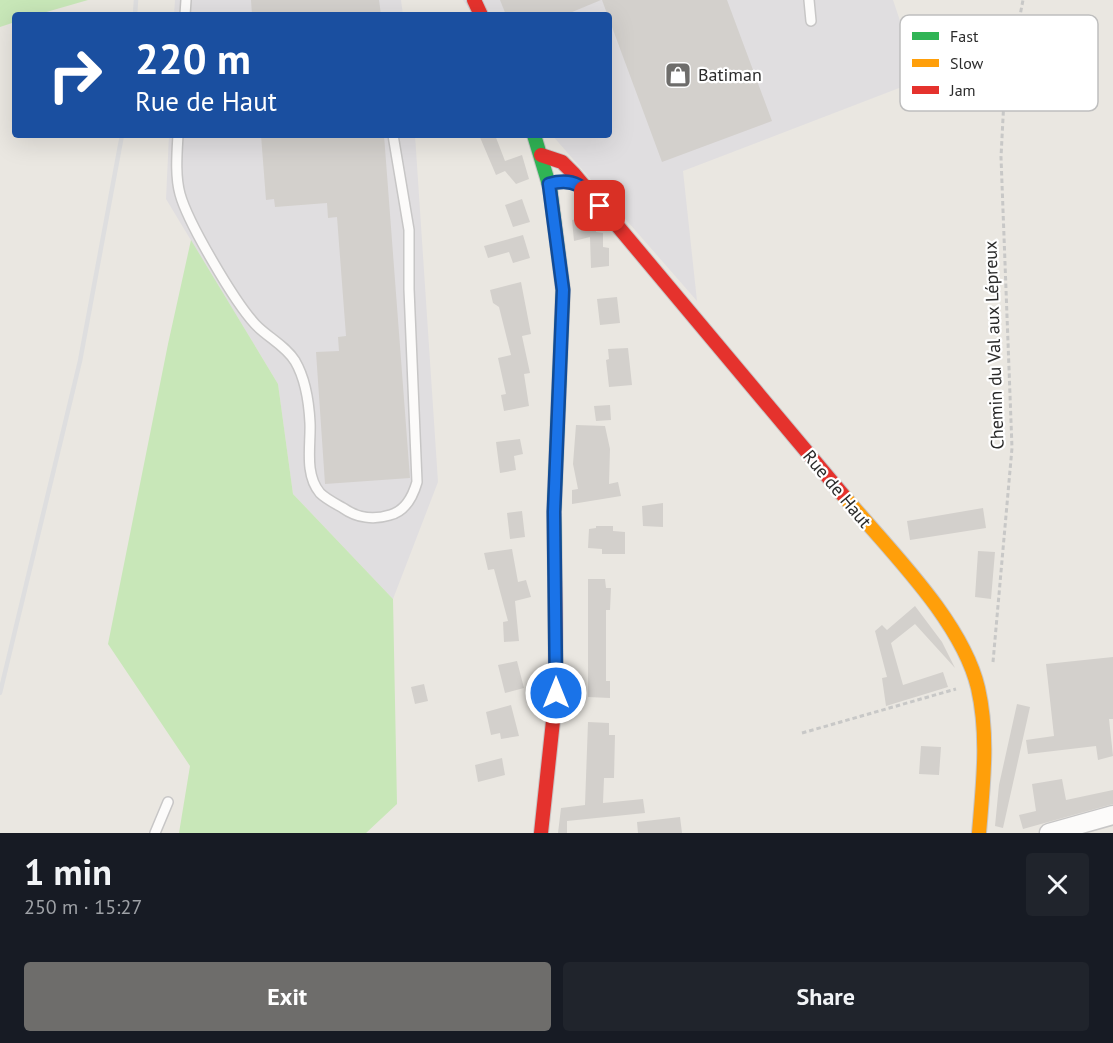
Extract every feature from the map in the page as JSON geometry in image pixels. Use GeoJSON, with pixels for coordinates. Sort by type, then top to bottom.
{"type":"FeatureCollection","features":[{"type":"Feature","properties":{"kind":"street"},"geometry":{"type":"LineString","coordinates":[[535,138],[549,184],[561,265],[563,318],[555,468],[556,693],[542,833]]}},
{"type":"Feature","properties":{"kind":"street","name":"Rue de Haut"},"geometry":{"type":"LineString","coordinates":[[541,155],[562,162],[927,595],[959,639],[977,680],[984,723],[986,755],[979,833]]}},
{"type":"Feature","properties":{"kind":"street"},"geometry":{"type":"LineString","coordinates":[[549,184],[563,180],[585,189]]}},
{"type":"Feature","properties":{"kind":"street"},"geometry":{"type":"LineString","coordinates":[[1049,833],[1113,815]]}},
{"type":"Feature","properties":{"kind":"lane"},"geometry":{"type":"LineString","coordinates":[[809,0],[811,21]]}},
{"type":"Feature","properties":{"kind":"lane"},"geometry":{"type":"LineString","coordinates":[[178,138],[179,192],[189,218],[243,308],[256,325],[272,336],[294,360],[303,378],[310,420],[310,475],[320,493],[352,515],[378,519],[396,513],[405,506],[413,497],[417,482],[409,289],[409,230],[394,138]]}},
{"type":"Feature","properties":{"kind":"lane"},"geometry":{"type":"LineString","coordinates":[[155,833],[168,802]]}},
{"type":"Feature","properties":{"kind":"path","name":"Chemin du Val aux Lépreux"},"geometry":{"type":"LineString","coordinates":[[1020,15],[1023,0]]}},
{"type":"Feature","properties":{"kind":"path","name":"Chemin du Val aux Lépreux"},"geometry":{"type":"LineString","coordinates":[[993,663],[1012,448],[1001,157],[1003,111]]}},
{"type":"Feature","properties":{"kind":"path"},"geometry":{"type":"LineString","coordinates":[[802,733],[965,686],[977,680]]}},
{"type":"Feature","properties":{"kind":"shaded area"},"geometry":{"type":"Polygon","coordinates":[[[175,0],[401,0],[403,12],[174,12],[175,0]]]}},
{"type":"Feature","properties":{"kind":"shaded area"},"geometry":{"type":"Polygon","coordinates":[[[463,0],[893,0],[900,21],[900,88],[683,171],[697,301],[555,138],[612,138],[612,12],[471,12],[463,0]]]}},
{"type":"Feature","properties":{"kind":"shaded area"},"geometry":{"type":"Polygon","coordinates":[[[169,138],[415,138],[438,482],[393,599],[293,494],[278,384],[166,199],[169,138]]]}},
{"type":"Feature","properties":{"kind":"green space"},"geometry":{"type":"Polygon","coordinates":[[[0,0],[88,0],[46,12],[12,12],[12,23],[0,27],[0,0]]]}},
{"type":"Feature","properties":{"kind":"green space"},"geometry":{"type":"Polygon","coordinates":[[[191,240],[278,384],[293,494],[393,599],[397,804],[366,833],[179,833],[190,766],[108,644],[191,240]]]}},
{"type":"Feature","properties":{"kind":"building"},"geometry":{"type":"Polygon","coordinates":[[[251,0],[379,0],[381,12],[252,12],[251,0]]]}},
{"type":"Feature","properties":{"kind":"building"},"geometry":{"type":"Polygon","coordinates":[[[500,0],[601,0],[572,12],[505,12],[500,0]]]}},
{"type":"Feature","properties":{"kind":"building","name":"Batiman"},"geometry":{"type":"Polygon","coordinates":[[[602,0],[727,0],[772,121],[662,162],[612,27],[612,12],[606,12],[602,0]]]}},
{"type":"Feature","properties":{"kind":"building"},"geometry":{"type":"Polygon","coordinates":[[[261,138],[384,138],[410,478],[325,484],[316,352],[339,351],[338,337],[346,336],[337,217],[328,218],[327,203],[275,207],[274,199],[266,200],[261,138]]]}},
{"type":"Feature","properties":{"kind":"building"},"geometry":{"type":"Polygon","coordinates":[[[480,138],[496,138],[505,161],[522,155],[529,179],[516,184],[505,171],[496,175],[480,138]]]}},
{"type":"Feature","properties":{"kind":"building"},"geometry":{"type":"Polygon","coordinates":[[[522,199],[530,222],[513,227],[505,205],[522,199]]]}},
{"type":"Feature","properties":{"kind":"building"},"geometry":{"type":"Polygon","coordinates":[[[590,217],[595,223],[596,232],[603,233],[603,247],[609,248],[609,266],[591,268],[590,237],[574,241],[572,220],[590,217]]]}},
{"type":"Feature","properties":{"kind":"building"},"geometry":{"type":"Polygon","coordinates":[[[523,235],[530,258],[513,263],[509,252],[488,258],[484,246],[523,235]]]}},
{"type":"Feature","properties":{"kind":"building"},"geometry":{"type":"Polygon","coordinates":[[[521,282],[531,334],[522,336],[530,373],[524,374],[529,406],[504,411],[501,395],[506,394],[498,358],[511,355],[499,307],[493,303],[490,290],[521,282]]]}},
{"type":"Feature","properties":{"kind":"building"},"geometry":{"type":"Polygon","coordinates":[[[617,297],[620,323],[600,325],[597,299],[617,297]]]}},
{"type":"Feature","properties":{"kind":"building"},"geometry":{"type":"Polygon","coordinates":[[[628,348],[632,385],[609,387],[606,360],[609,359],[608,349],[628,348]]]}},
{"type":"Feature","properties":{"kind":"building"},"geometry":{"type":"Polygon","coordinates":[[[610,405],[611,420],[596,421],[594,406],[610,405]]]}},
{"type":"Feature","properties":{"kind":"building"},"geometry":{"type":"Polygon","coordinates":[[[576,425],[605,426],[610,449],[609,484],[618,482],[621,496],[572,504],[572,490],[578,489],[573,464],[576,425]]]}},
{"type":"Feature","properties":{"kind":"building"},"geometry":{"type":"Polygon","coordinates":[[[520,439],[523,454],[514,456],[516,470],[500,473],[496,442],[520,439]]]}},
{"type":"Feature","properties":{"kind":"building"},"geometry":{"type":"Polygon","coordinates":[[[663,503],[663,527],[643,526],[642,506],[663,503]]]}},
{"type":"Feature","properties":{"kind":"building"},"geometry":{"type":"Polygon","coordinates":[[[983,508],[986,528],[910,540],[907,521],[983,508]]]}},
{"type":"Feature","properties":{"kind":"building"},"geometry":{"type":"Polygon","coordinates":[[[522,511],[525,537],[510,539],[507,513],[522,511]]]}},
{"type":"Feature","properties":{"kind":"building"},"geometry":{"type":"Polygon","coordinates":[[[596,526],[613,526],[613,531],[625,532],[625,554],[602,554],[602,549],[588,548],[589,529],[596,528],[596,526]]]}},
{"type":"Feature","properties":{"kind":"building"},"geometry":{"type":"Polygon","coordinates":[[[512,549],[518,582],[526,580],[531,597],[515,601],[519,641],[504,642],[503,622],[508,621],[494,569],[488,570],[484,553],[512,549]]]}},
{"type":"Feature","properties":{"kind":"building"},"geometry":{"type":"Polygon","coordinates":[[[978,551],[995,552],[991,599],[975,597],[978,551]]]}},
{"type":"Feature","properties":{"kind":"building"},"geometry":{"type":"Polygon","coordinates":[[[588,579],[605,579],[606,588],[611,588],[610,610],[606,610],[606,681],[610,681],[610,698],[588,697],[588,579]]]}},
{"type":"Feature","properties":{"kind":"building"},"geometry":{"type":"Polygon","coordinates":[[[915,606],[942,642],[955,668],[915,624],[891,643],[903,685],[943,672],[948,687],[886,706],[882,678],[887,677],[875,631],[882,625],[887,630],[915,606]]]}},
{"type":"Feature","properties":{"kind":"building"},"geometry":{"type":"Polygon","coordinates":[[[1113,657],[1113,719],[1109,719],[1113,756],[1098,760],[1096,746],[1028,754],[1026,740],[1054,736],[1046,664],[1113,657]]]}},
{"type":"Feature","properties":{"kind":"building"},"geometry":{"type":"Polygon","coordinates":[[[517,661],[524,688],[505,693],[498,665],[517,661]]]}},
{"type":"Feature","properties":{"kind":"building"},"geometry":{"type":"Polygon","coordinates":[[[424,684],[428,701],[415,704],[411,687],[424,684]]]}},
{"type":"Feature","properties":{"kind":"building"},"geometry":{"type":"Polygon","coordinates":[[[1017,704],[1030,707],[1003,828],[995,826],[999,785],[1017,704]]]}},
{"type":"Feature","properties":{"kind":"building"},"geometry":{"type":"Polygon","coordinates":[[[511,705],[519,736],[501,739],[500,733],[491,735],[486,712],[511,705]]]}},
{"type":"Feature","properties":{"kind":"building"},"geometry":{"type":"Polygon","coordinates":[[[588,722],[609,723],[609,735],[615,735],[614,778],[604,778],[603,803],[643,799],[645,813],[567,821],[567,833],[558,833],[561,808],[585,805],[588,722]]]}},
{"type":"Feature","properties":{"kind":"building"},"geometry":{"type":"Polygon","coordinates":[[[921,746],[941,747],[939,775],[919,774],[921,746]]]}},
{"type":"Feature","properties":{"kind":"building"},"geometry":{"type":"Polygon","coordinates":[[[502,758],[505,775],[478,782],[475,765],[502,758]]]}},
{"type":"Feature","properties":{"kind":"building"},"geometry":{"type":"Polygon","coordinates":[[[1062,779],[1066,800],[1113,790],[1113,804],[1023,829],[1019,815],[1036,811],[1032,784],[1062,779]]]}},
{"type":"Feature","properties":{"kind":"building"},"geometry":{"type":"Polygon","coordinates":[[[680,817],[682,833],[638,833],[637,822],[680,817]]]}},
{"type":"Feature","properties":{"kind":"railway"},"geometry":{"type":"LineString","coordinates":[[135,12],[136,0]]}},
{"type":"Feature","properties":{"kind":"railway"},"geometry":{"type":"LineString","coordinates":[[0,693],[80,361],[121,138]]}},
{"type":"Feature","properties":{"kind":"traffic: fast"},"geometry":{"type":"LineString","coordinates":[[535,138],[550,188],[563,290],[554,512],[555,577]]}},
{"type":"Feature","properties":{"kind":"traffic: slow"},"geometry":{"type":"LineString","coordinates":[[843,495],[940,611],[969,662],[978,688],[983,724],[984,761],[979,833]]}},
{"type":"Feature","properties":{"kind":"traffic: jam"},"geometry":{"type":"LineString","coordinates":[[474,0],[480,12]]}},
{"type":"Feature","properties":{"kind":"traffic: jam"},"geometry":{"type":"LineString","coordinates":[[541,155],[562,162],[574,174],[843,495]]}},
{"type":"Feature","properties":{"kind":"traffic: jam"},"geometry":{"type":"LineString","coordinates":[[541,833],[556,693],[555,577]]}},
{"type":"Feature","properties":{"kind":"place","name":"Batiman"},"geometry":{"type":"Point","coordinates":[678,75]}},
{"type":"Feature","properties":{"kind":"route"},"geometry":{"type":"LineString","coordinates":[[556,693],[557,617],[554,512],[563,290],[549,184],[563,180],[574,183],[585,189],[600,206]]}}]}
